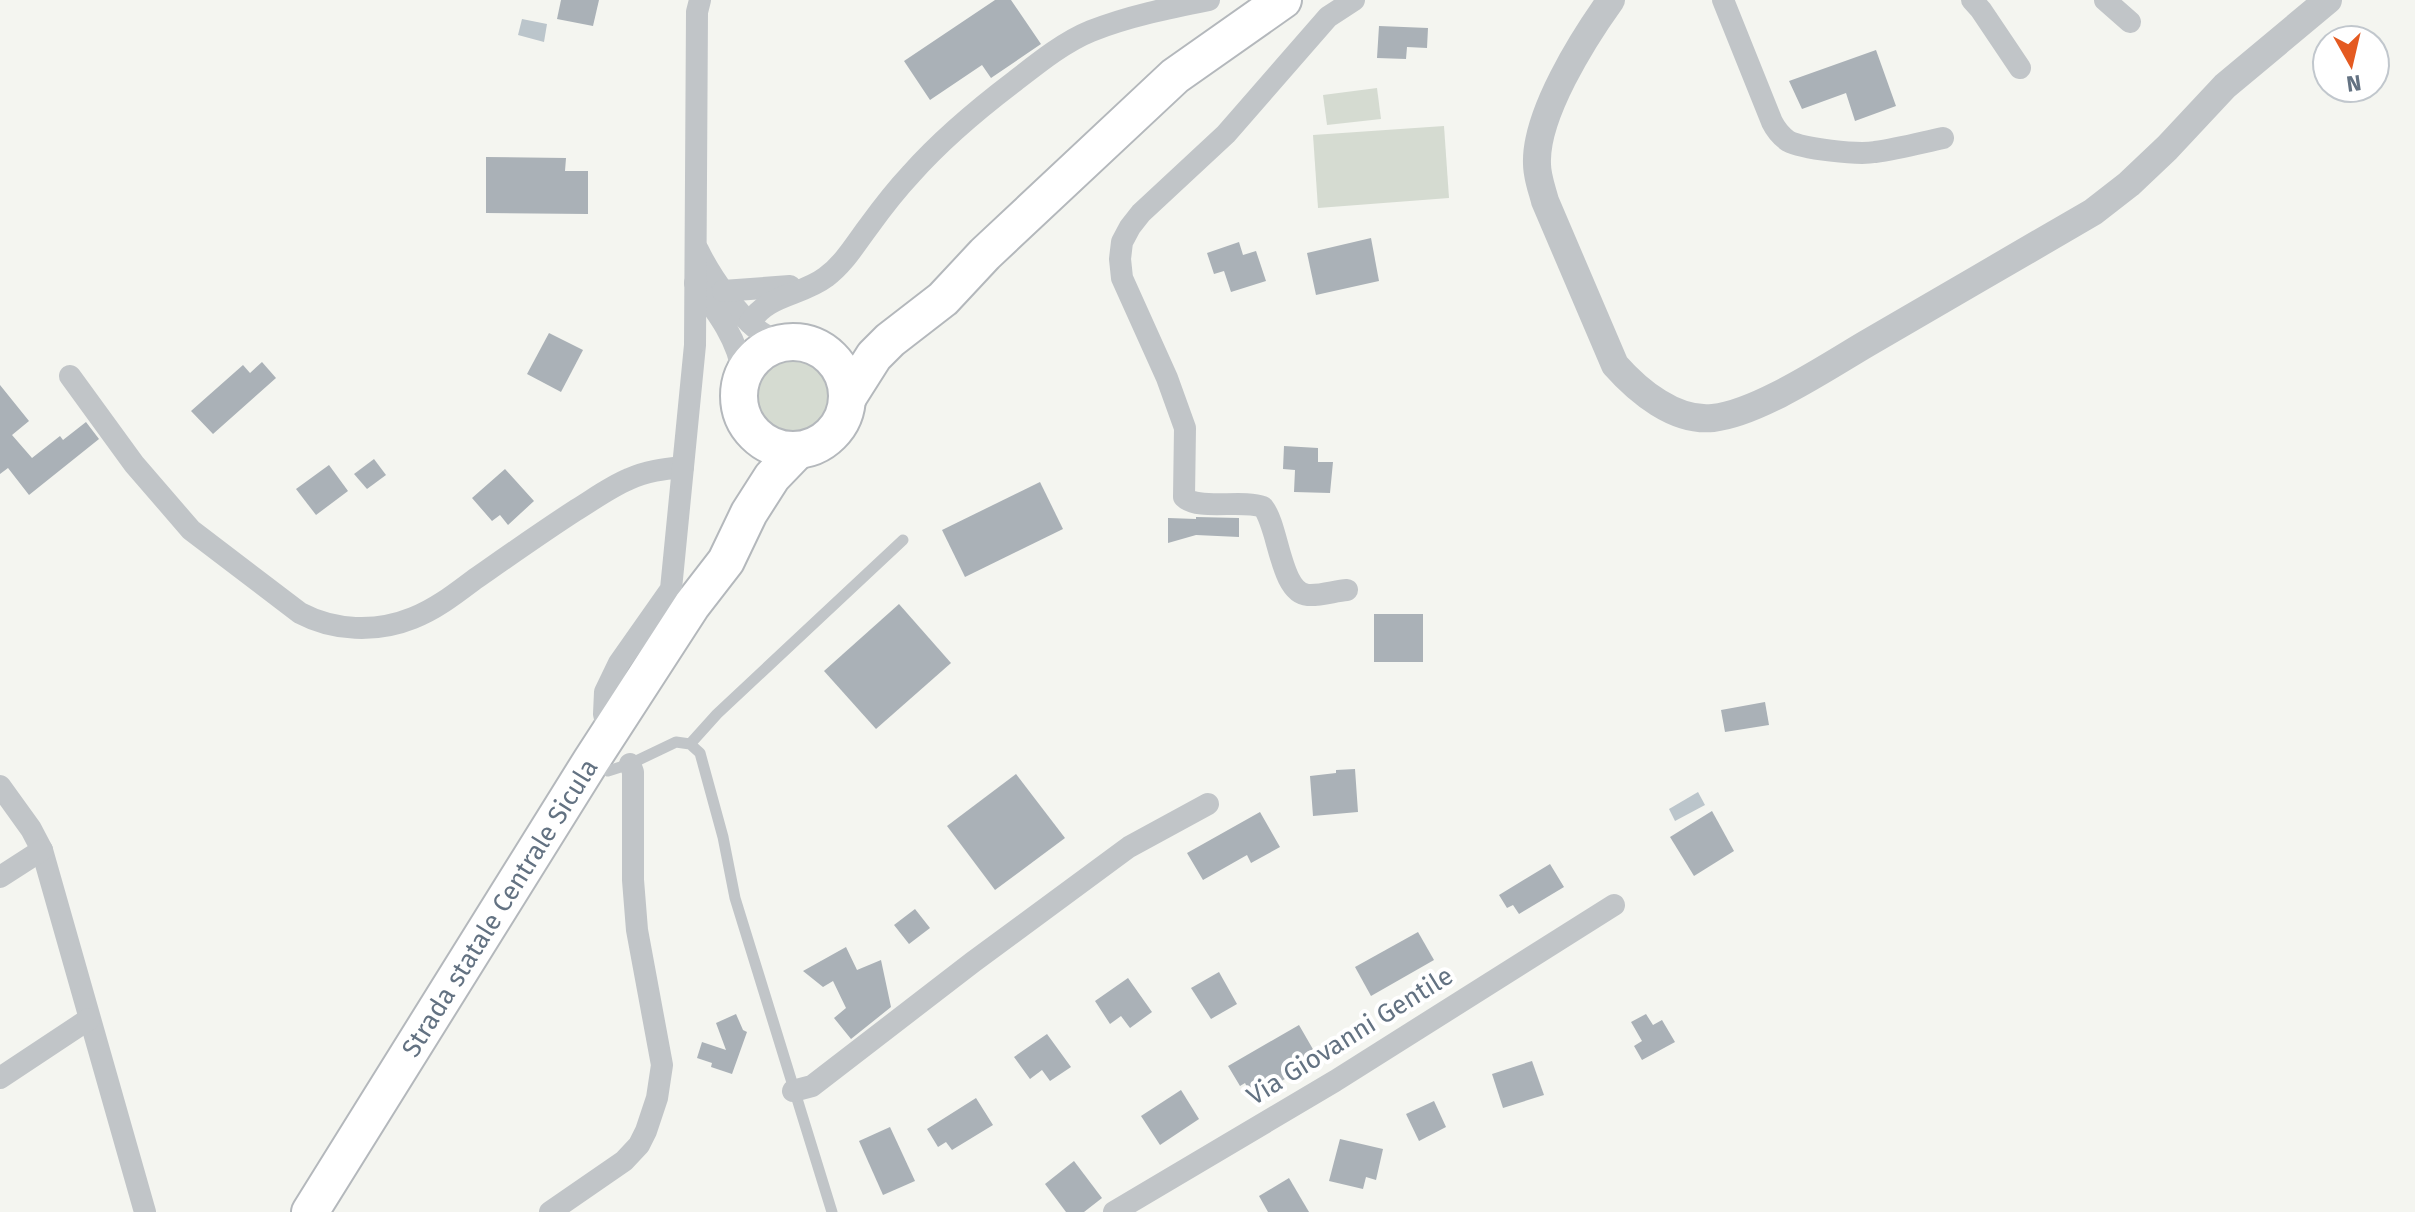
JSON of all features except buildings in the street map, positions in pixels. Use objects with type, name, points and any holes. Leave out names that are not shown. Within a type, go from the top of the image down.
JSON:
[{"type":"main road","points":[[848,397],[874,356],[890,340],[943,299],[985,254],[1175,76],[1278,1]]},
{"type":"main road","points":[[802,345],[831,356],[841,368],[848,397],[838,427],[827,438],[814,446],[798,450],[783,449],[768,444],[756,435],[746,423],[740,408],[739,391],[743,375],[756,356],[775,345],[802,345],[873,333],[900,319],[985,254]]},
{"type":"main road","name":"Strada statale Centrale Sicula","points":[[692,605],[740,506],[750,449],[746,423]]},
{"type":"main road","name":"Strada statale Centrale Sicula","points":[[310,1212],[600,748],[692,605],[726,561],[749,513],[772,477],[798,450]]},
{"type":"street","points":[[600,748],[605,692],[619,663],[671,589],[695,345],[697,12],[700,0]]},
{"type":"street","points":[[750,323],[757,311],[771,301],[803,290],[827,277],[875,216],[940,143],[1042,60],[1089,32],[1149,12],[1209,0]]},
{"type":"street","points":[[1347,590],[1307,596],[1297,592],[1285,572],[1273,526],[1263,507],[1253,503],[1194,503],[1184,497],[1185,428],[1167,378],[1122,278],[1120,259],[1126,234],[1141,213],[1226,134],[1328,17],[1354,0]]},
{"type":"street","points":[[1611,0],[1546,114],[1536,163],[1539,180],[1545,201],[1615,365],[1632,385],[1652,400],[1693,416],[1712,418],[1759,403],[1827,367],[2093,212],[2167,148],[2225,86],[2328,0]]},
{"type":"street","points":[[1723,0],[1772,122],[1788,141],[1845,152],[1873,153],[1943,138]]},
{"type":"street","points":[[1972,0],[2020,68]]},
{"type":"street","points":[[2105,0],[2130,22]]},
{"type":"street","points":[[696,245],[707,268],[750,323],[767,336],[802,345]]},
{"type":"street","points":[[723,291],[777,288],[827,277]]},
{"type":"street","points":[[695,283],[719,314],[732,338],[743,375]]},
{"type":"street","points":[[70,376],[134,464],[191,530],[300,613],[318,622],[342,628],[374,628],[410,620],[437,606],[608,490],[657,469],[683,467]]},
{"type":"street","points":[[550,1212],[624,1161],[639,1145],[657,1098],[662,1065],[637,930],[633,880],[633,772],[630,764]]},
{"type":"street","points":[[0,786],[42,850],[145,1212]]},
{"type":"street","points":[[793,1091],[812,1086],[1129,847],[1208,804]]},
{"type":"street","points":[[0,877],[42,850]]},
{"type":"street","name":"Via Giovanni Gentile","points":[[1114,1212],[1335,1081],[1614,905]]},
{"type":"street","points":[[0,1078],[89,1019]]},
{"type":"lane","points":[[690,744],[717,714],[903,540]]},
{"type":"lane","points":[[600,748],[608,771],[676,742],[690,744],[700,753],[723,837],[735,898],[832,1212]]},
{"type":"shaded area","points":[[522,19],[547,24],[544,42],[518,35]]},
{"type":"shaded area","points":[[1377,88],[1381,119],[1327,125],[1323,95]]},
{"type":"shaded area","points":[[1444,126],[1449,198],[1318,208],[1313,135]]},
{"type":"shaded area","points":[[793,350],[811,353],[826,363],[836,378],[839,396],[836,414],[826,429],[811,439],[793,442],[775,439],[760,429],[750,414],[747,396],[750,378],[760,363],[775,353]]},
{"type":"shaded area","points":[[1698,792],[1705,805],[1675,821],[1669,809]]}]
